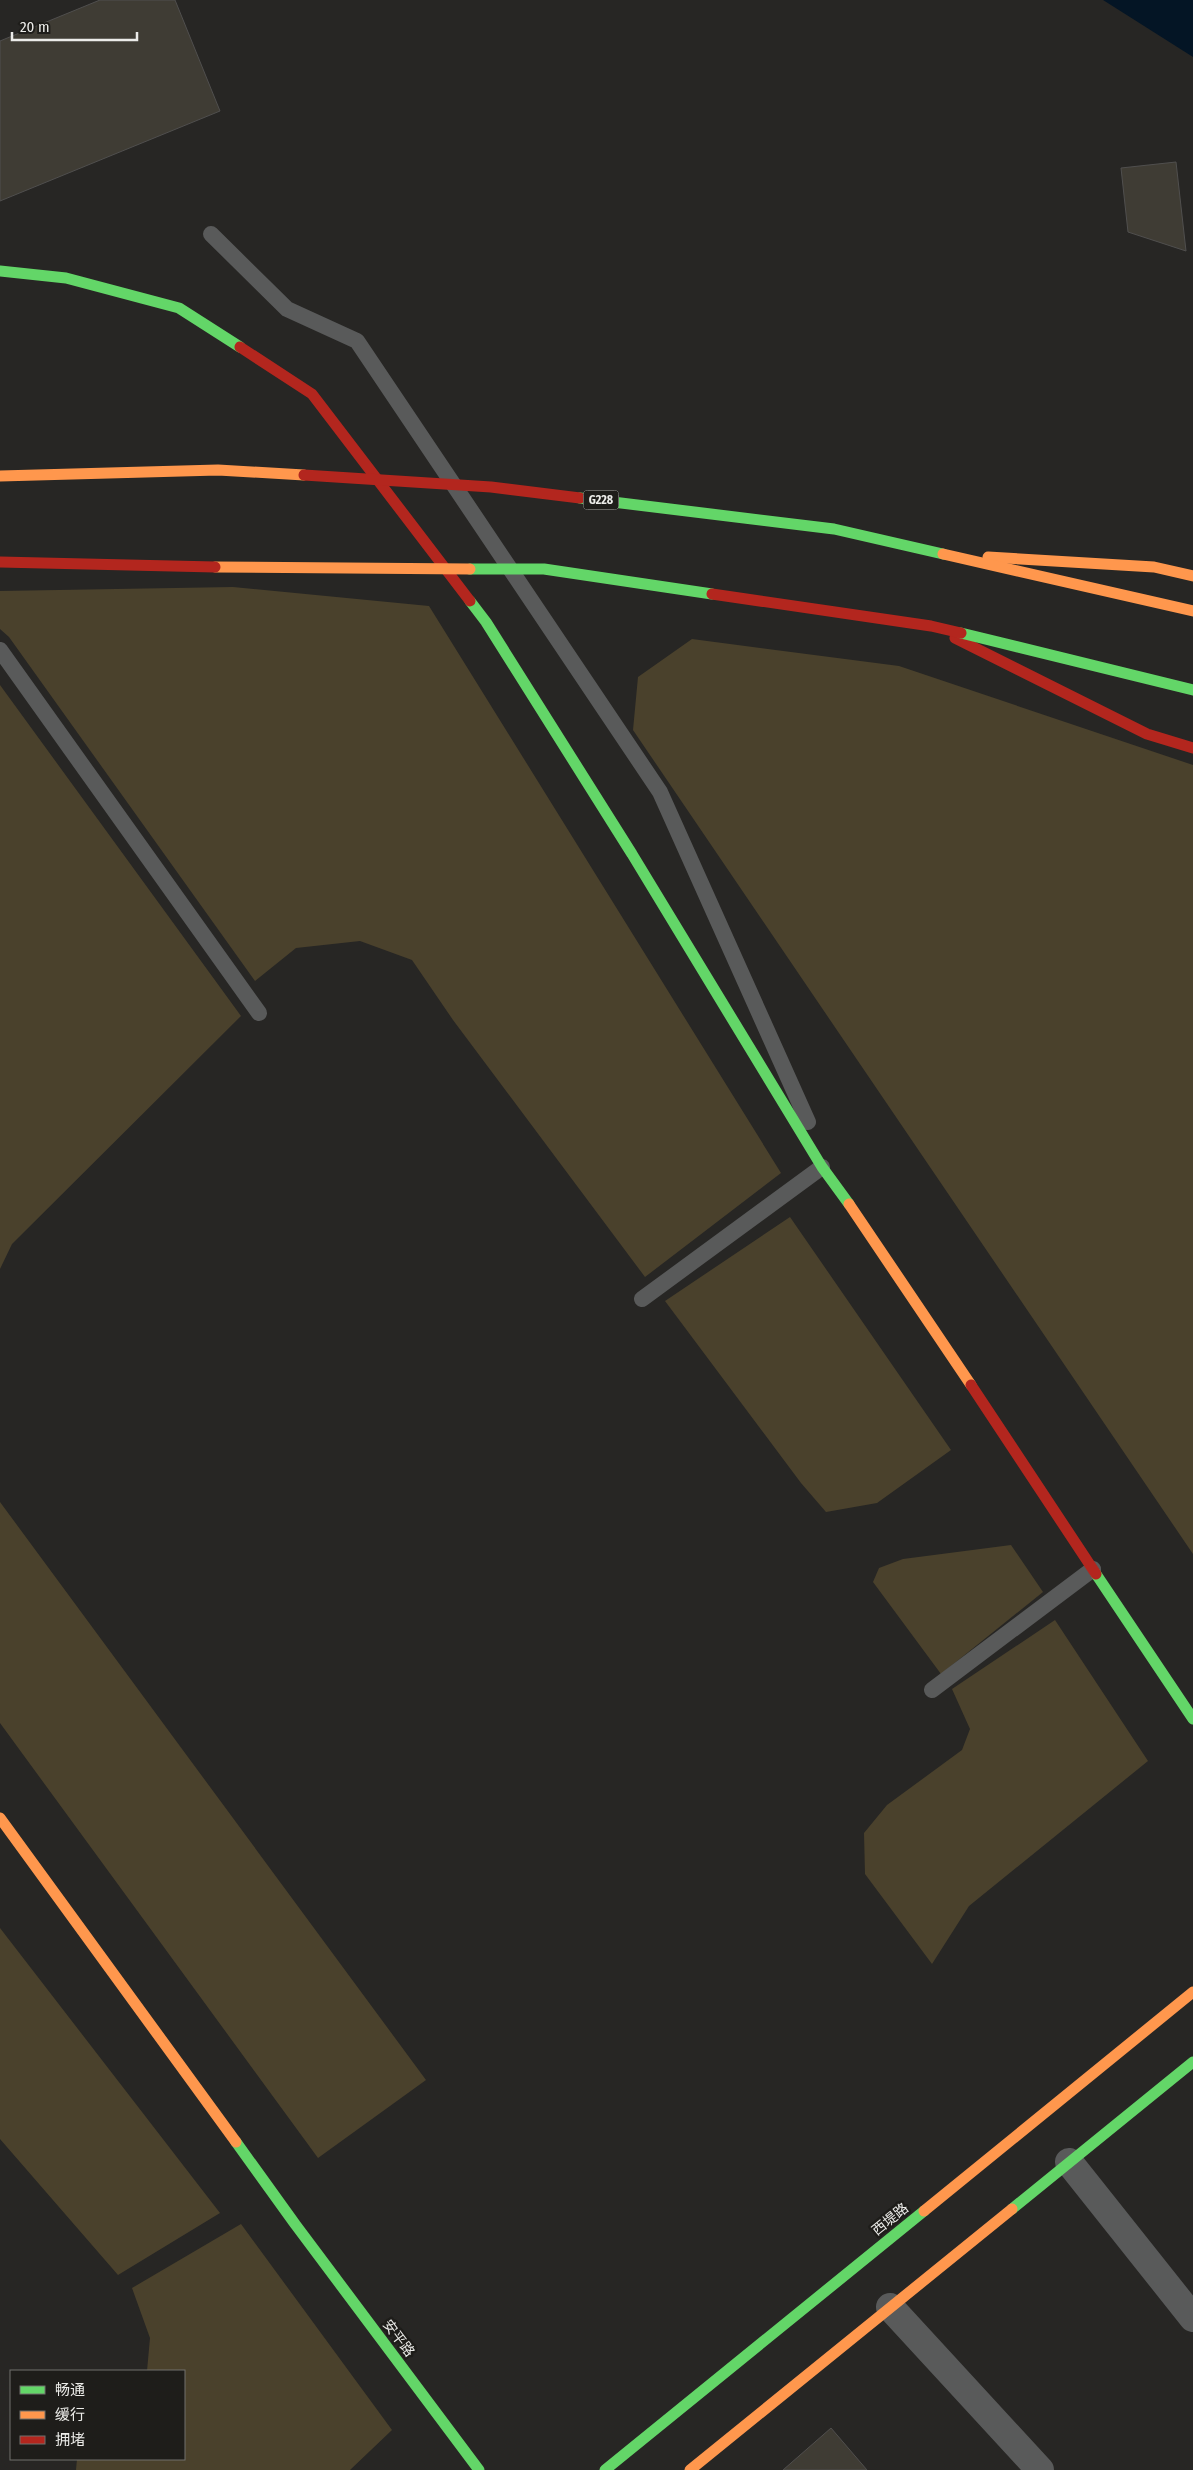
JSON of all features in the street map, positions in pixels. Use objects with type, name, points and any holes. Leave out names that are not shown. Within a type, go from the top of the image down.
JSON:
[{"type":"main road","points":[[0,271],[66,278],[179,308],[312,394],[486,622],[632,854],[822,1167],[834,1182],[1193,1719]]},
{"type":"main road","name":"G228","points":[[0,476],[218,470],[491,487],[834,529],[1193,611]]},
{"type":"main road","points":[[939,554],[1154,566],[1193,576]]},
{"type":"main road","points":[[0,562],[243,568],[544,569],[932,626],[1193,690]]},
{"type":"main road","points":[[932,626],[1147,734],[1193,748]]},
{"type":"main road","name":"安平路","points":[[0,1818],[77,1921],[295,2224],[479,2470]]},
{"type":"main road","name":"西堤路","points":[[605,2470],[1193,1992]]},
{"type":"main road","points":[[690,2470],[1193,2062]]},
{"type":"street","points":[[1069,2162],[1193,2318]]},
{"type":"street","points":[[890,2307],[1040,2470]]},
{"type":"lane","points":[[211,234],[287,309],[357,341],[660,792],[834,1182]]},
{"type":"lane","points":[[0,650],[259,1013]]},
{"type":"lane","points":[[642,1299],[822,1167]]},
{"type":"lane","points":[[932,1690],[1093,1569]]},
{"type":"shaded area","points":[[233,587],[429,606],[781,1173],[645,1277],[453,1020],[412,960],[360,941],[296,948],[255,981],[9,637],[0,629],[0,591]]},
{"type":"shaded area","points":[[692,639],[899,666],[1193,765],[1193,1554],[633,730],[638,677]]},
{"type":"shaded area","points":[[0,685],[241,1016],[12,1244],[0,1269]]},
{"type":"shaded area","points":[[790,1217],[951,1450],[877,1503],[826,1512],[801,1483],[665,1301]]},
{"type":"shaded area","points":[[0,1502],[426,2080],[318,2158],[0,1723]]},
{"type":"shaded area","points":[[1011,1545],[1043,1592],[941,1674],[873,1582],[879,1568],[903,1559]]},
{"type":"shaded area","points":[[1055,1620],[1148,1761],[969,1906],[932,1964],[865,1874],[864,1833],[887,1805],[962,1750],[970,1729],[952,1689]]},
{"type":"shaded area","points":[[0,1928],[220,2213],[118,2275],[0,2139]]},
{"type":"shaded area","points":[[241,2224],[392,2430],[350,2470],[76,2470],[77,2460],[185,2460],[185,2370],[147,2370],[150,2338],[132,2288]]},
{"type":"water","points":[[1103,0],[1193,0],[1193,57]]},
{"type":"building","points":[[100,0],[175,0],[220,111],[0,201],[0,41]]},
{"type":"building","points":[[1176,162],[1186,251],[1128,232],[1121,168]]},
{"type":"building","points":[[831,2428],[867,2470],[783,2470]]},
{"type":"traffic: fast","points":[[0,271],[66,278],[179,308],[240,347]]},
{"type":"traffic: fast","points":[[580,498],[834,529],[943,554]]},
{"type":"traffic: fast","points":[[470,569],[544,569],[712,594]]},
{"type":"traffic: fast","points":[[470,601],[486,622],[632,854]]},
{"type":"traffic: fast","points":[[961,633],[1193,690]]},
{"type":"traffic: fast","points":[[632,854],[822,1167],[849,1204]]},
{"type":"traffic: fast","points":[[1096,1574],[1193,1719]]},
{"type":"traffic: fast","points":[[1012,2209],[1193,2062]]},
{"type":"traffic: fast","points":[[236,2142],[295,2224]]},
{"type":"traffic: fast","points":[[605,2470],[924,2211]]},
{"type":"traffic: fast","points":[[295,2224],[479,2470]]},
{"type":"traffic: slow","points":[[0,476],[218,470],[304,475]]},
{"type":"traffic: slow","points":[[943,554],[1193,611]]},
{"type":"traffic: slow","points":[[988,557],[1154,567],[1193,576]]},
{"type":"traffic: slow","points":[[215,567],[470,569]]},
{"type":"traffic: slow","points":[[849,1204],[971,1385]]},
{"type":"traffic: slow","points":[[0,1818],[236,2142]]},
{"type":"traffic: slow","points":[[924,2211],[1193,1992]]},
{"type":"traffic: slow","points":[[690,2470],[1012,2209]]},
{"type":"traffic: jam","points":[[240,347],[312,394],[470,601]]},
{"type":"traffic: jam","points":[[304,475],[491,487],[580,498]]},
{"type":"traffic: jam","points":[[0,562],[215,567]]},
{"type":"traffic: jam","points":[[712,594],[931,626],[961,633]]},
{"type":"traffic: jam","points":[[955,638],[1147,734],[1193,748]]},
{"type":"traffic: jam","points":[[971,1385],[1096,1574]]}]
